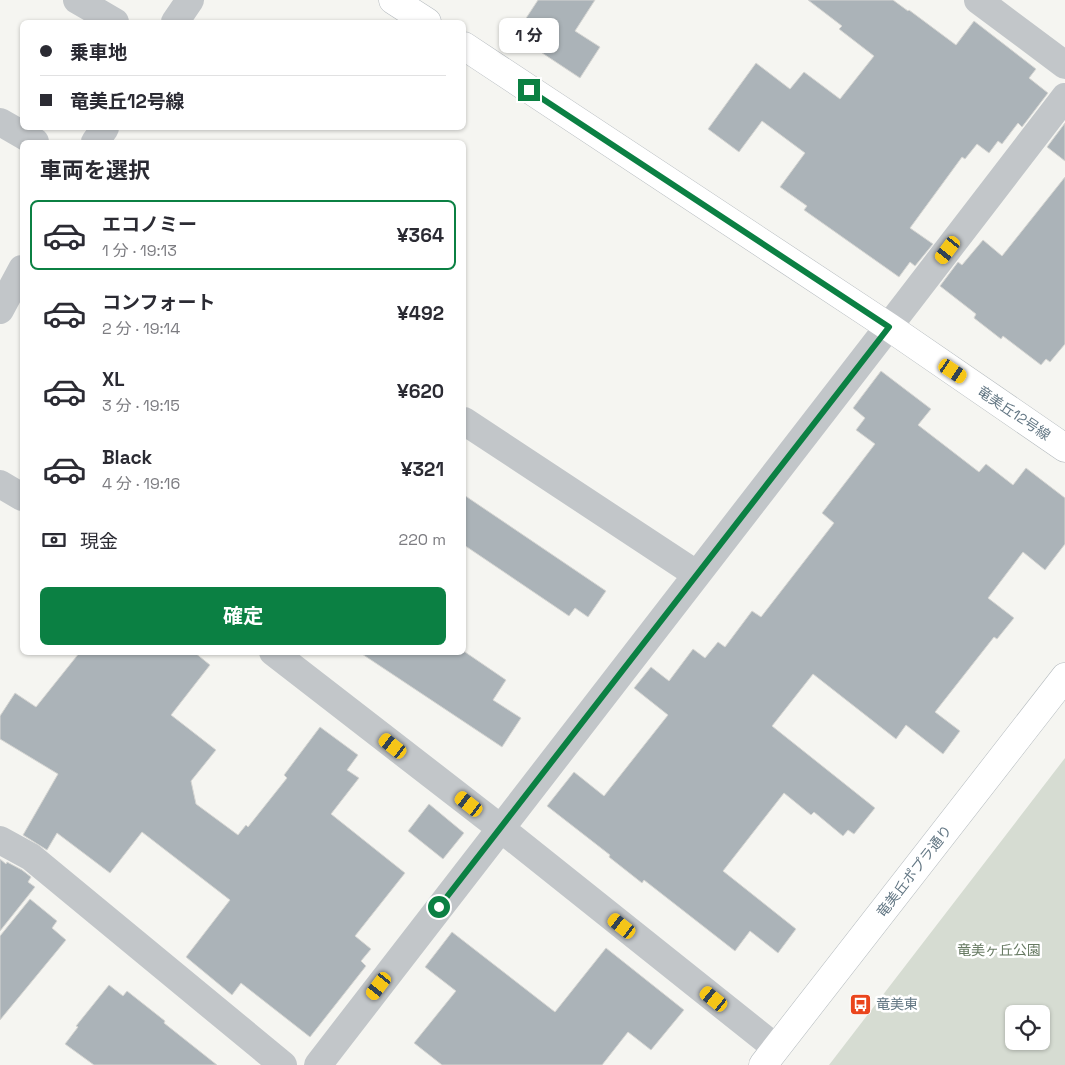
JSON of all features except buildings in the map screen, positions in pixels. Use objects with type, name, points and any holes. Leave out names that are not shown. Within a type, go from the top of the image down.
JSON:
[{"type":"street","points":[[77,0],[112,20]]},
{"type":"street","points":[[176,20],[190,0]]},
{"type":"street","points":[[393,0],[424,20]]},
{"type":"street","points":[[978,0],[1065,65]]},
{"type":"street","name":"竜美丘12号線","points":[[466,47],[889,327],[1065,448]]},
{"type":"street","points":[[318,1065],[499,827],[889,327],[1065,97]]},
{"type":"street","points":[[0,122],[32,140]]},
{"type":"street","points":[[0,310],[20,273]]},
{"type":"street","points":[[466,422],[696,574]]},
{"type":"street","points":[[0,484],[20,496]]},
{"type":"street","points":[[277,655],[499,827],[770,1057]]},
{"type":"street","name":"竜美丘ポプラ通り","points":[[770,1057],[1065,677]]},
{"type":"street","points":[[0,840],[31,857],[283,1065]]},
{"type":"green space","name":"竜美ヶ丘公園","points":[[1065,758],[1065,1065],[829,1065]]},
{"type":"place","name":"竜美東","points":[[860,1004]]},
{"type":"route","points":[[439,907],[499,827],[889,327],[529,90]]}]
